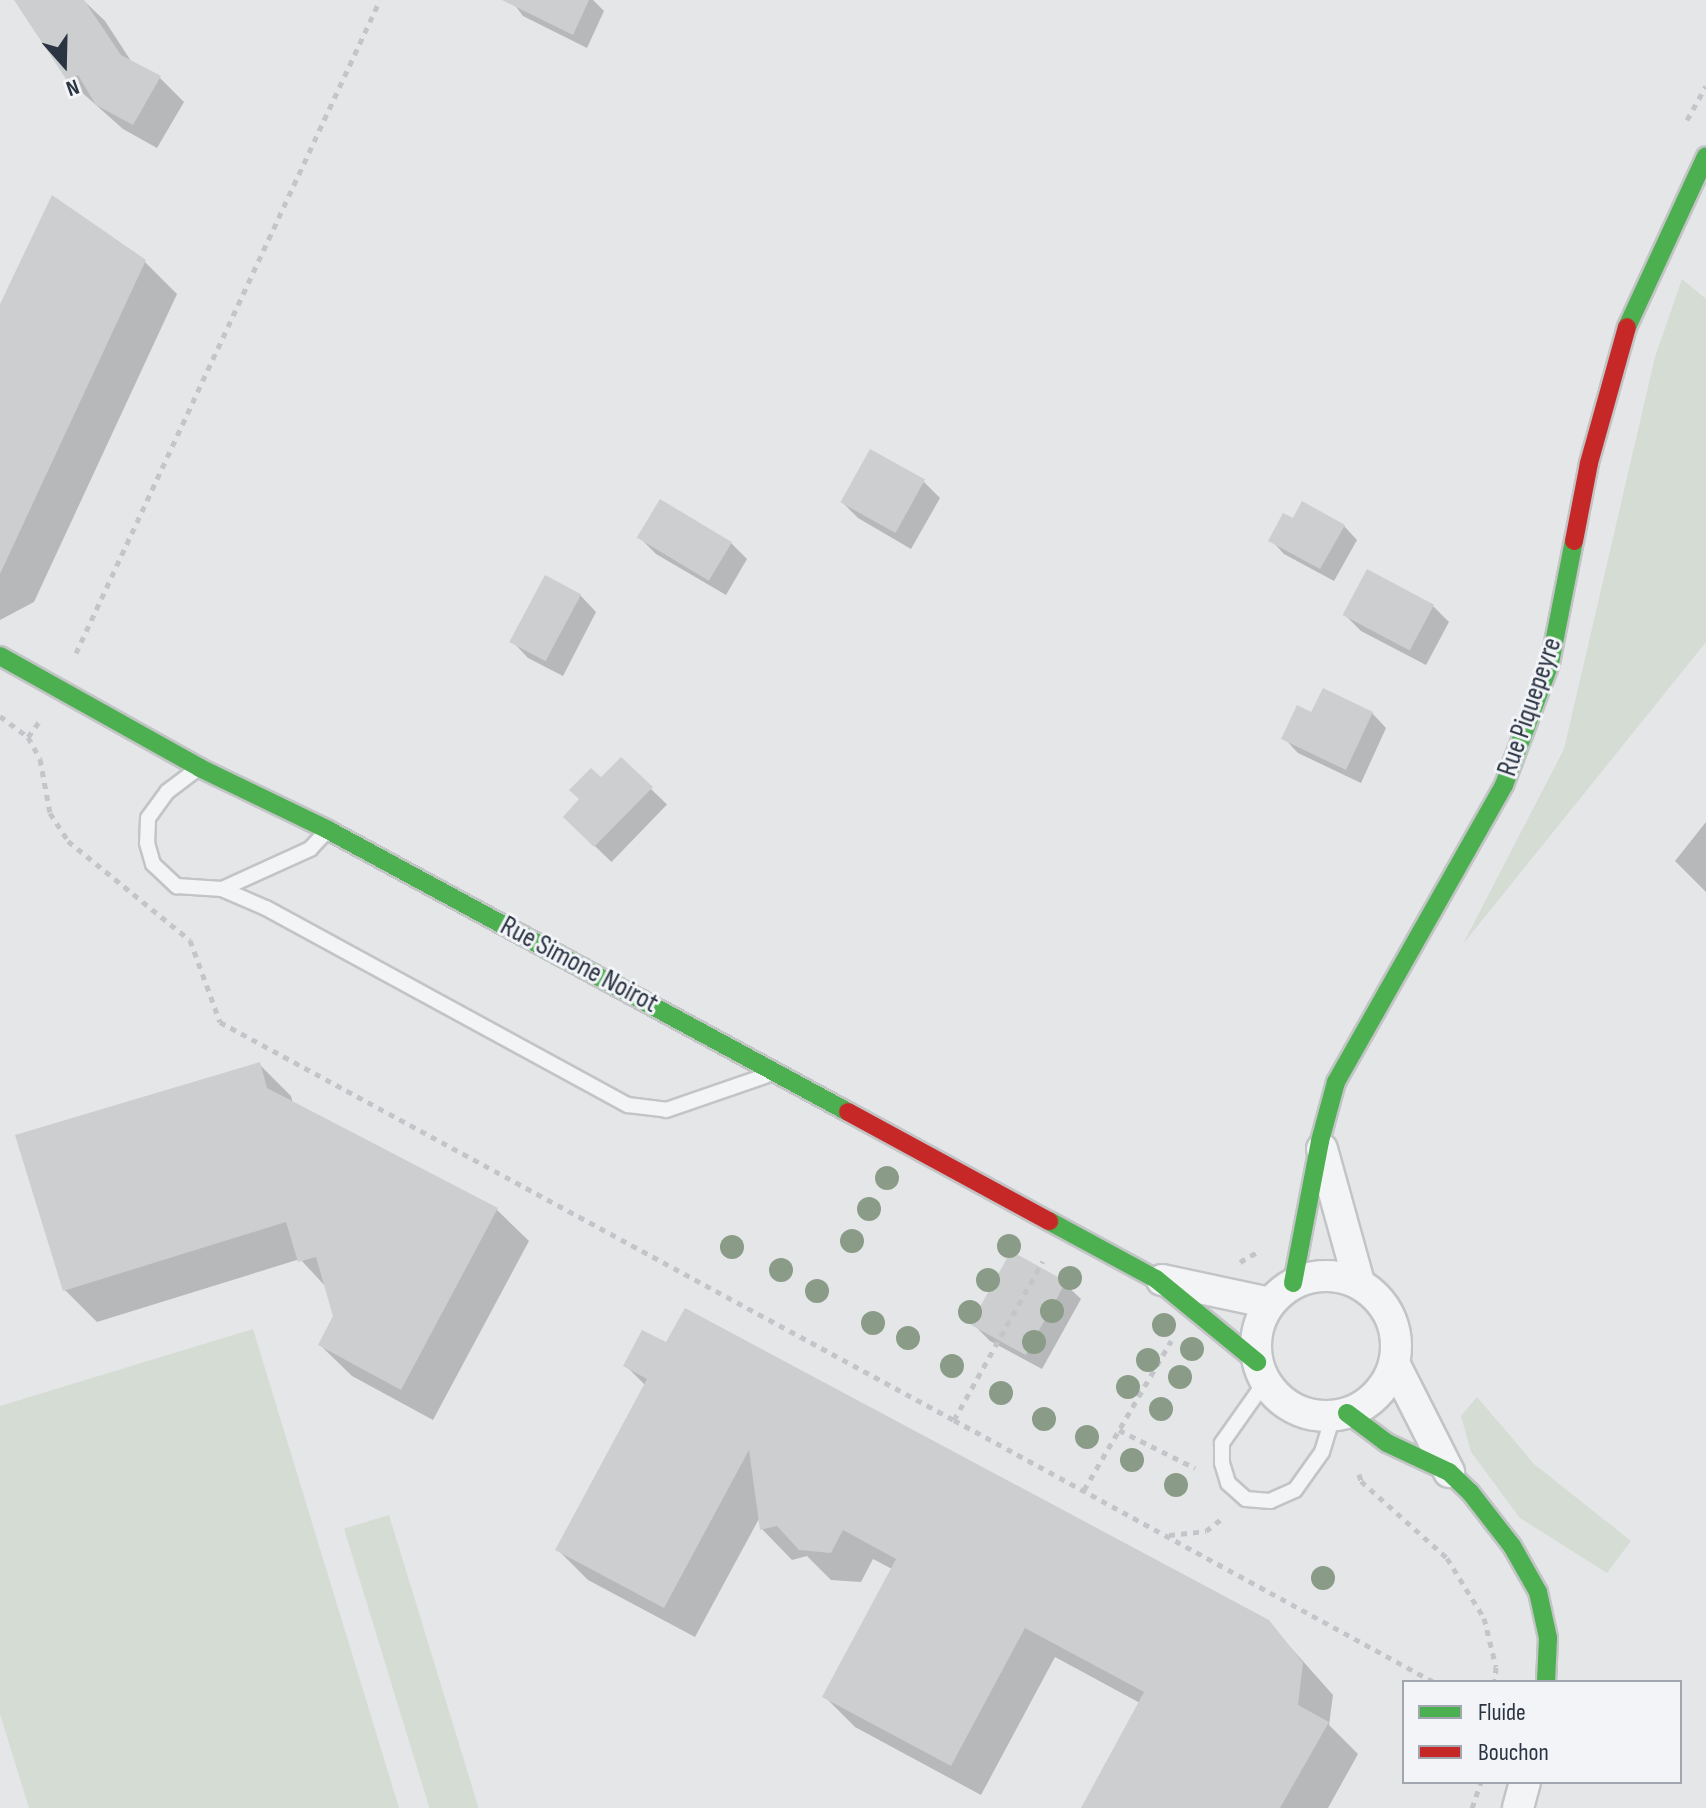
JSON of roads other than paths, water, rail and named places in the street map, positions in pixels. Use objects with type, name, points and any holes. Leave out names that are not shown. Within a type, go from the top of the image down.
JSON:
[{"type":"street","name":"Rue Piquepeyre","points":[[1293,1283],[1320,1141],[1336,1082],[1504,785],[1550,663],[1589,463],[1623,335],[1706,156]]},
{"type":"street","name":"Rue Simone Noirot","points":[[0,656],[200,768],[328,830],[1156,1279],[1261,1372]]},
{"type":"street","points":[[1320,1141],[1359,1282]]},
{"type":"street","points":[[1340,1415],[1377,1395],[1395,1365],[1397,1340],[1392,1317],[1379,1297],[1359,1282],[1337,1275],[1315,1276],[1293,1283],[1270,1303],[1260,1321],[1256,1341],[1261,1372],[1294,1409],[1340,1415],[1387,1443],[1449,1472],[1470,1492],[1512,1546],[1538,1592],[1548,1638],[1546,1680]]},
{"type":"street","name":"Rue Simone Noirot","points":[[1156,1279],[1270,1303]]},
{"type":"street","points":[[1395,1365],[1449,1472]]},
{"type":"street","points":[[1518,1808],[1524,1784]]},
{"type":"lane","points":[[200,768],[167,792],[148,818],[147,843],[153,864],[177,886],[222,889],[266,908],[628,1105],[666,1110],[778,1072]]},
{"type":"lane","points":[[222,889],[310,849],[328,830]]},
{"type":"lane","points":[[1261,1372],[1222,1443],[1222,1463],[1228,1483],[1246,1499],[1270,1501],[1295,1490],[1322,1452],[1340,1415]]}]
